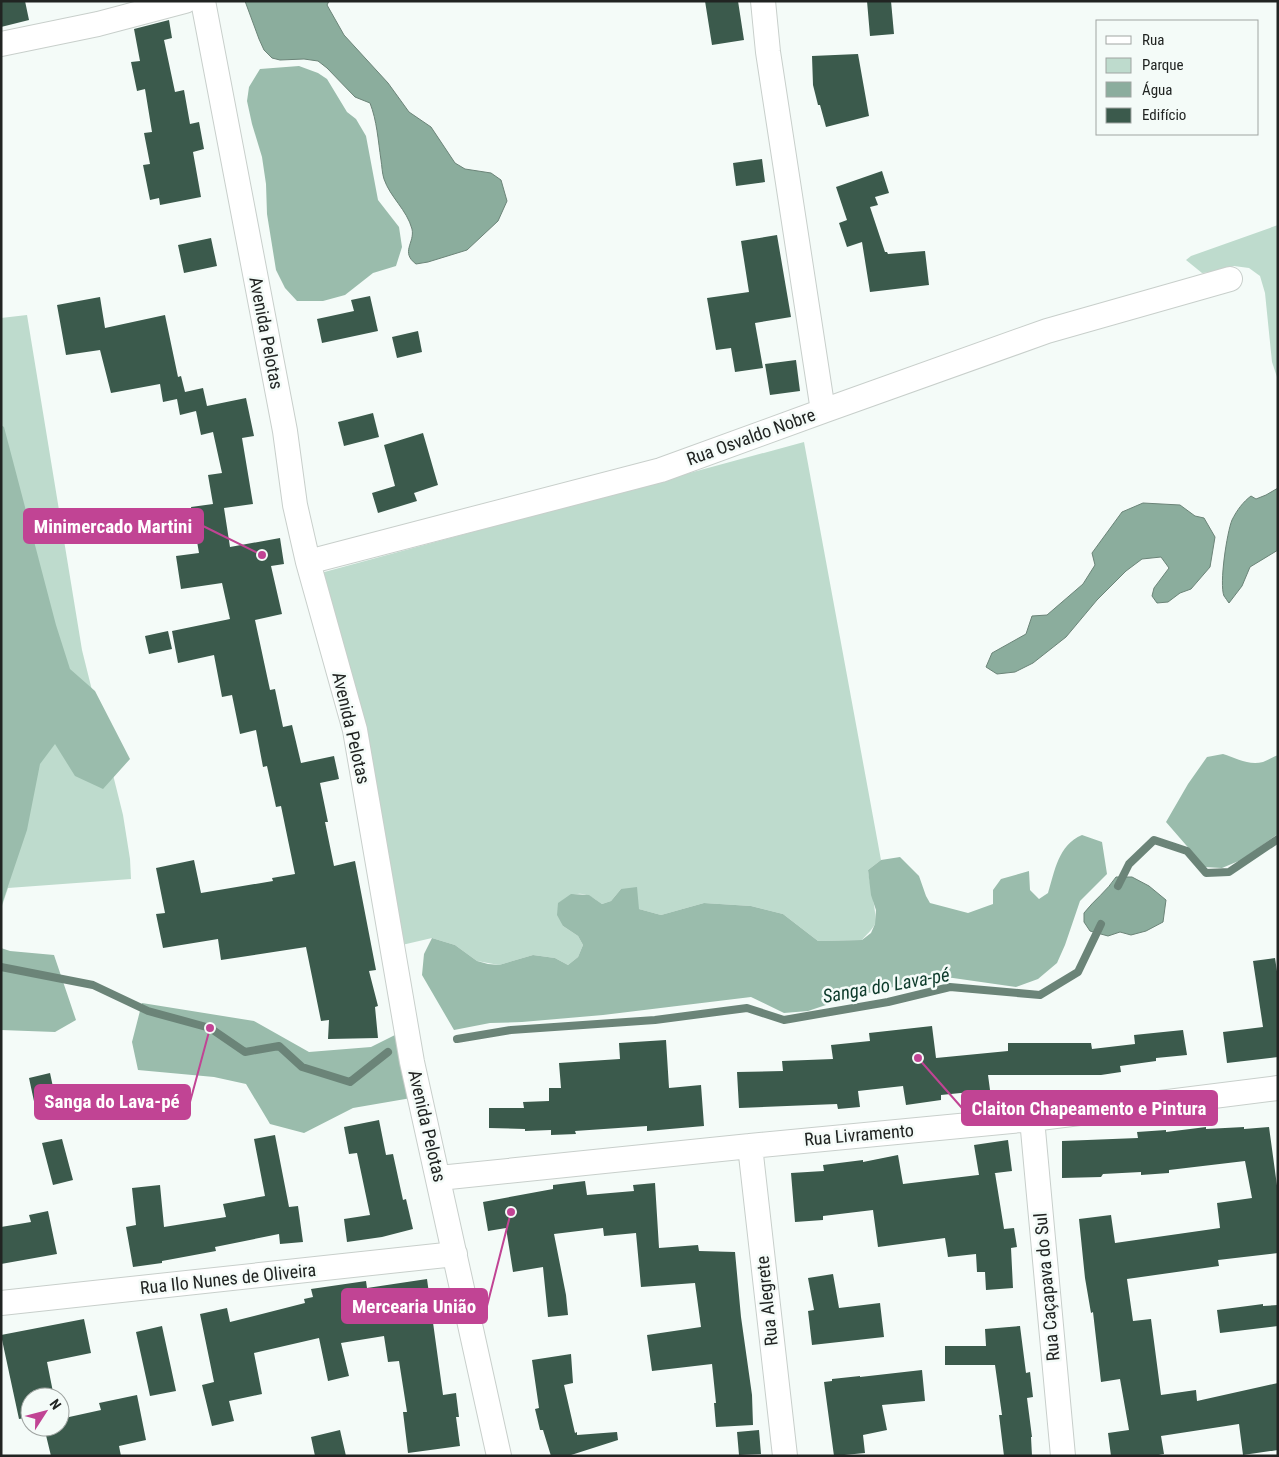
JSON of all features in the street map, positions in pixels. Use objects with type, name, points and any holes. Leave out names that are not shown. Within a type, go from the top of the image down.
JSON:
[{"type":"street","points":[[1,44],[98,24],[185,1]]},
{"type":"street","name":"Avenida Pelotas","points":[[203,1],[283,422],[295,505],[308,562],[355,730],[410,1048],[498,1456]]},
{"type":"street","name":"Rua Osvaldo Nobre","points":[[308,562],[661,470],[823,411],[770,61],[763,1]]},
{"type":"street","points":[[823,411],[1047,331],[1230,279]]},
{"type":"street","name":"Rua Livramento","points":[[439,1178],[1032,1119],[1278,1088]]},
{"type":"street","name":"Rua Caçapava do Sul","points":[[1032,1119],[1063,1456]]},
{"type":"street","name":"Rua Alegrete","points":[[750,1146],[785,1456]]},
{"type":"street","name":"Rua Ilo Nunes de Oliveira","points":[[1,1304],[455,1254]]},
{"type":"green space","points":[[1278,225],[1278,380],[1272,362],[1265,293],[1260,276],[1249,268],[1234,266],[1214,272],[1202,273],[1186,260],[1191,256]]},
{"type":"green space","points":[[27,315],[82,650],[123,815],[131,879],[8,888],[1,909],[1,318]]},
{"type":"green space","points":[[804,442],[881,860],[868,870],[876,920],[871,930],[862,940],[818,941],[783,914],[751,906],[704,903],[661,915],[639,909],[621,889],[611,901],[602,904],[580,894],[571,896],[559,903],[563,926],[578,936],[583,945],[578,957],[568,965],[555,958],[533,955],[499,965],[477,961],[455,945],[432,938],[389,948],[317,574]]},
{"type":"shaded area","points":[[299,66],[318,73],[327,79],[347,112],[356,119],[366,136],[378,200],[399,227],[402,247],[396,266],[373,273],[345,295],[323,301],[297,301],[285,288],[276,270],[267,214],[266,184],[262,157],[247,101],[249,87],[260,69]]},
{"type":"shaded area","points":[[1,425],[4,427],[56,625],[70,669],[95,691],[130,759],[103,789],[75,776],[55,744],[40,764],[27,830],[1,907]]},
{"type":"shaded area","points":[[1223,754],[1253,763],[1263,762],[1278,755],[1278,834],[1241,860],[1222,868],[1205,867],[1166,822],[1188,784],[1207,757]]},
{"type":"shaded area","points":[[1082,835],[1102,842],[1107,874],[1080,901],[1057,963],[1038,979],[1016,987],[946,977],[847,998],[808,1011],[784,1013],[751,997],[603,1015],[490,1023],[454,1030],[422,975],[424,954],[432,938],[455,945],[477,961],[488,964],[499,965],[533,955],[555,958],[568,965],[578,957],[583,945],[578,936],[563,926],[557,915],[558,903],[571,894],[589,895],[602,904],[611,901],[621,889],[637,887],[639,909],[661,915],[704,903],[751,906],[783,914],[818,941],[862,940],[871,933],[875,924],[876,910],[871,895],[868,870],[881,860],[900,857],[919,876],[930,903],[968,913],[993,904],[993,890],[1001,879],[1029,871],[1030,890],[1039,899],[1048,893],[1063,852],[1074,839]]},
{"type":"shaded area","points":[[1,948],[10,951],[54,955],[76,1020],[55,1032],[1,1030]]},
{"type":"shaded area","points":[[142,1003],[254,1021],[309,1052],[371,1047],[403,1031],[417,1097],[353,1108],[304,1133],[270,1124],[246,1084],[214,1077],[138,1070],[132,1042]]},
{"type":"water","points":[[245,1],[329,1],[327,5],[344,35],[388,83],[409,112],[431,127],[455,163],[465,169],[491,173],[501,180],[507,201],[498,221],[467,250],[428,262],[416,264],[411,260],[408,251],[412,239],[412,229],[410,222],[390,192],[383,177],[376,124],[370,103],[355,97],[318,61],[272,58],[264,50]]},
{"type":"water","points":[[1278,488],[1278,550],[1250,567],[1242,586],[1229,603],[1224,596],[1222,581],[1226,546],[1232,520],[1240,507],[1251,496],[1256,499]]},
{"type":"water","points":[[1143,503],[1180,505],[1195,516],[1204,518],[1215,537],[1210,567],[1191,589],[1180,593],[1168,602],[1157,603],[1152,596],[1154,588],[1169,568],[1161,557],[1142,559],[1126,571],[1097,600],[1066,637],[1033,663],[1015,672],[997,674],[986,667],[992,653],[1026,634],[1032,616],[1047,615],[1083,584],[1095,565],[1092,553],[1122,512]]},
{"type":"water","points":[[1116,877],[1132,877],[1149,886],[1166,900],[1163,922],[1146,931],[1131,935],[1120,932],[1108,936],[1090,931],[1084,922],[1084,913]]},
{"type":"building","points":[[1,1],[25,1],[29,20],[1,27]]},
{"type":"building","points":[[705,1],[738,1],[744,40],[712,45]]},
{"type":"building","points":[[867,1],[891,1],[894,34],[870,36]]},
{"type":"building","points":[[169,20],[172,38],[164,40],[175,92],[184,90],[190,124],[199,122],[204,149],[193,152],[201,197],[160,205],[159,198],[150,200],[143,165],[150,164],[144,133],[152,132],[145,89],[137,91],[131,62],[140,61],[134,29]]},
{"type":"building","points":[[858,54],[869,116],[826,127],[813,85],[812,56]]},
{"type":"building","points":[[762,159],[765,182],[736,186],[733,163]]},
{"type":"building","points":[[882,171],[889,193],[875,197],[878,205],[870,207],[885,252],[888,254],[925,251],[929,285],[870,292],[862,242],[847,247],[839,223],[847,220],[836,187]]},
{"type":"building","points":[[777,235],[791,317],[755,323],[763,368],[735,372],[731,348],[716,350],[707,298],[749,292],[741,241]]},
{"type":"building","points":[[211,238],[217,266],[184,273],[178,245]]},
{"type":"building","points":[[370,296],[378,331],[322,343],[317,319],[354,311],[351,300]]},
{"type":"building","points":[[100,297],[105,328],[165,315],[178,377],[181,376],[185,392],[203,388],[207,406],[246,398],[254,436],[242,438],[253,504],[224,508],[230,547],[280,538],[284,564],[271,566],[282,614],[255,620],[270,690],[275,689],[283,727],[292,725],[301,763],[334,756],[339,779],[320,783],[328,822],[325,822],[334,866],[355,861],[376,970],[369,971],[378,1006],[375,1007],[378,1038],[328,1039],[329,1020],[321,1021],[306,947],[221,960],[218,939],[163,948],[156,914],[165,913],[156,868],[194,860],[201,893],[273,881],[272,878],[295,874],[281,806],[276,807],[267,766],[263,767],[256,730],[240,734],[232,695],[222,697],[214,655],[178,663],[172,631],[230,619],[222,583],[181,589],[176,556],[199,553],[191,507],[213,504],[208,475],[222,473],[213,432],[201,435],[196,411],[180,415],[177,399],[163,402],[160,384],[111,393],[100,350],[66,355],[57,305]]},
{"type":"building","points":[[418,331],[422,352],[397,358],[392,337]]},
{"type":"building","points":[[796,360],[800,391],[770,395],[765,364]]},
{"type":"building","points":[[373,413],[379,437],[344,446],[338,422]]},
{"type":"building","points":[[423,433],[438,485],[414,493],[417,501],[378,513],[372,493],[395,486],[384,445]]},
{"type":"building","points":[[168,631],[172,649],[149,654],[145,636]]},
{"type":"building","points":[[1275,958],[1278,978],[1278,1057],[1227,1063],[1223,1032],[1263,1027],[1253,961]]},
{"type":"building","points":[[932,1026],[936,1058],[1008,1051],[1008,1043],[1091,1043],[1092,1049],[1135,1044],[1134,1035],[1183,1030],[1187,1055],[1156,1058],[1156,1061],[1120,1066],[1121,1072],[1101,1075],[988,1075],[990,1090],[941,1095],[941,1100],[906,1105],[903,1086],[858,1091],[860,1107],[838,1109],[837,1104],[739,1108],[737,1072],[783,1071],[782,1061],[833,1059],[831,1045],[870,1041],[869,1033]]},
{"type":"building","points":[[666,1040],[669,1088],[701,1085],[704,1126],[647,1131],[647,1126],[575,1131],[576,1134],[551,1135],[551,1130],[525,1131],[525,1129],[489,1128],[489,1108],[524,1108],[523,1102],[549,1101],[549,1088],[561,1088],[559,1063],[620,1059],[619,1043]]},
{"type":"building","points":[[50,1073],[56,1101],[35,1106],[29,1078]]},
{"type":"building","points":[[379,1120],[386,1155],[393,1154],[403,1200],[406,1199],[413,1229],[382,1237],[347,1242],[344,1219],[370,1215],[357,1153],[349,1154],[344,1127]]},
{"type":"building","points":[[1206,1127],[1206,1129],[1244,1127],[1244,1129],[1269,1127],[1278,1193],[1278,1253],[1218,1260],[1219,1266],[1127,1279],[1133,1321],[1151,1319],[1161,1395],[1196,1390],[1197,1401],[1278,1383],[1278,1450],[1243,1455],[1239,1424],[1161,1436],[1164,1454],[1153,1456],[1111,1456],[1108,1433],[1129,1430],[1120,1379],[1101,1382],[1093,1312],[1091,1313],[1085,1278],[1079,1219],[1111,1215],[1115,1243],[1220,1228],[1217,1203],[1252,1198],[1245,1161],[1169,1170],[1169,1173],[1141,1175],[1141,1172],[1103,1174],[1101,1177],[1062,1178],[1062,1141],[1138,1138],[1137,1132],[1166,1130],[1166,1132]]},
{"type":"building","points":[[275,1135],[289,1207],[298,1206],[303,1242],[280,1244],[279,1234],[215,1247],[216,1251],[162,1261],[162,1263],[133,1267],[126,1227],[136,1225],[132,1188],[160,1185],[164,1227],[226,1217],[223,1204],[265,1196],[254,1139]]},
{"type":"building","points":[[62,1139],[73,1180],[53,1185],[42,1143]]},
{"type":"building","points":[[1008,1140],[1012,1171],[979,1175],[974,1145]]},
{"type":"building","points":[[898,1155],[903,1184],[995,1173],[1004,1229],[1014,1228],[1017,1247],[1011,1248],[1013,1288],[986,1290],[985,1272],[977,1272],[976,1254],[948,1257],[945,1238],[878,1247],[873,1210],[823,1216],[823,1220],[795,1222],[791,1173],[824,1171],[823,1165],[863,1160],[863,1162]]},
{"type":"building","points":[[585,1181],[587,1195],[634,1191],[633,1185],[655,1183],[659,1248],[698,1245],[699,1251],[735,1252],[741,1317],[752,1395],[753,1425],[716,1427],[714,1403],[716,1403],[712,1364],[652,1371],[647,1335],[701,1327],[695,1283],[641,1287],[636,1233],[604,1236],[603,1228],[554,1234],[568,1315],[548,1317],[543,1267],[513,1272],[506,1228],[488,1231],[483,1202],[553,1189],[553,1185]]},
{"type":"building","points":[[48,1211],[57,1254],[1,1264],[1,1227],[31,1222],[29,1215]]},
{"type":"building","points":[[833,1274],[839,1308],[880,1303],[884,1337],[812,1345],[808,1311],[814,1310],[808,1278]]},
{"type":"building","points":[[427,1279],[443,1395],[456,1393],[459,1417],[456,1417],[460,1446],[408,1453],[403,1412],[407,1412],[399,1361],[388,1362],[384,1336],[341,1343],[349,1376],[328,1381],[319,1338],[254,1353],[262,1394],[229,1401],[234,1421],[212,1426],[202,1385],[214,1382],[200,1314],[227,1308],[230,1322],[305,1303],[304,1299],[313,1297],[311,1289],[366,1281],[367,1288]]},
{"type":"building","points":[[1263,1304],[1263,1306],[1278,1305],[1278,1326],[1220,1333],[1217,1310]]},
{"type":"building","points":[[84,1319],[91,1353],[47,1362],[52,1387],[20,1387],[19,1419],[1,1335]]},
{"type":"building","points":[[162,1326],[176,1391],[150,1396],[136,1332]]},
{"type":"building","points":[[1020,1326],[1026,1373],[1030,1372],[1033,1397],[1027,1398],[1032,1437],[1032,1456],[1004,1456],[999,1415],[1002,1415],[995,1365],[945,1365],[945,1346],[986,1346],[985,1329]]},
{"type":"building","points":[[571,1354],[573,1383],[564,1385],[575,1433],[577,1432],[577,1435],[617,1432],[618,1440],[568,1456],[551,1456],[543,1430],[540,1430],[535,1409],[539,1408],[532,1360]]},
{"type":"building","points":[[922,1370],[925,1401],[882,1405],[887,1430],[863,1435],[865,1453],[834,1456],[824,1382],[832,1381],[832,1379]]},
{"type":"building","points":[[137,1395],[146,1440],[119,1446],[121,1456],[51,1456],[46,1437],[70,1437],[70,1417],[101,1410],[99,1403]]},
{"type":"building","points":[[340,1430],[346,1456],[315,1456],[311,1437]]},
{"type":"building","points":[[759,1430],[761,1454],[739,1455],[737,1432]]},
{"type":"waterway","name":"Sanga do Lava-pé","points":[[1118,886],[1129,864],[1154,840],[1187,851],[1206,873],[1229,872],[1278,839]]},
{"type":"waterway","name":"Sanga do Lava-pé","points":[[457,1039],[511,1030],[655,1020],[747,1008],[784,1020],[888,1002],[950,987],[1040,995],[1078,972],[1101,924]]},
{"type":"waterway","name":"Sanga do Lava-pé","points":[[1,967],[93,985],[148,1011],[210,1028],[245,1052],[279,1046],[302,1067],[350,1082],[388,1052]]},
{"type":"place","name":"Minimercado Martini","points":[[262,555]]},
{"type":"place","name":"Sanga do Lava-pé","points":[[210,1028]]},
{"type":"place","name":"Claiton Chapeamento e Pintura","points":[[918,1058]]},
{"type":"place","name":"Mercearia União","points":[[511,1212]]}]
